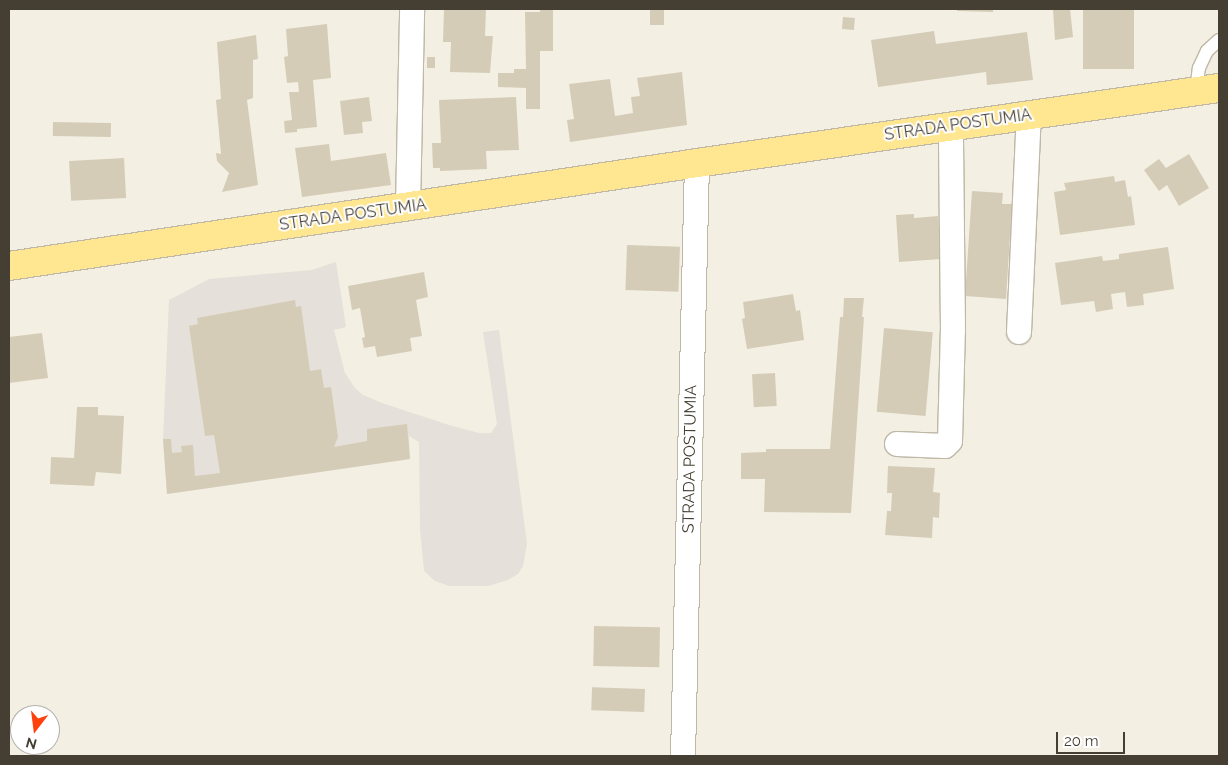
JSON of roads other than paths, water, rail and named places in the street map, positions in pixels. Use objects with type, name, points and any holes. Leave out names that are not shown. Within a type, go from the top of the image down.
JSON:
[{"type":"main road","name":"STRADA POSTUMIA","points":[[9,266],[697,163],[1208,90]]},
{"type":"street","points":[[408,207],[412,9]]},
{"type":"street","points":[[1019,332],[1029,115]]},
{"type":"street","points":[[897,444],[945,446],[950,441],[953,330],[951,126]]},
{"type":"street","name":"STRADA POSTUMIA","points":[[683,756],[697,163]]},
{"type":"lane","points":[[1208,90],[1199,68],[1207,51],[1219,40]]}]
